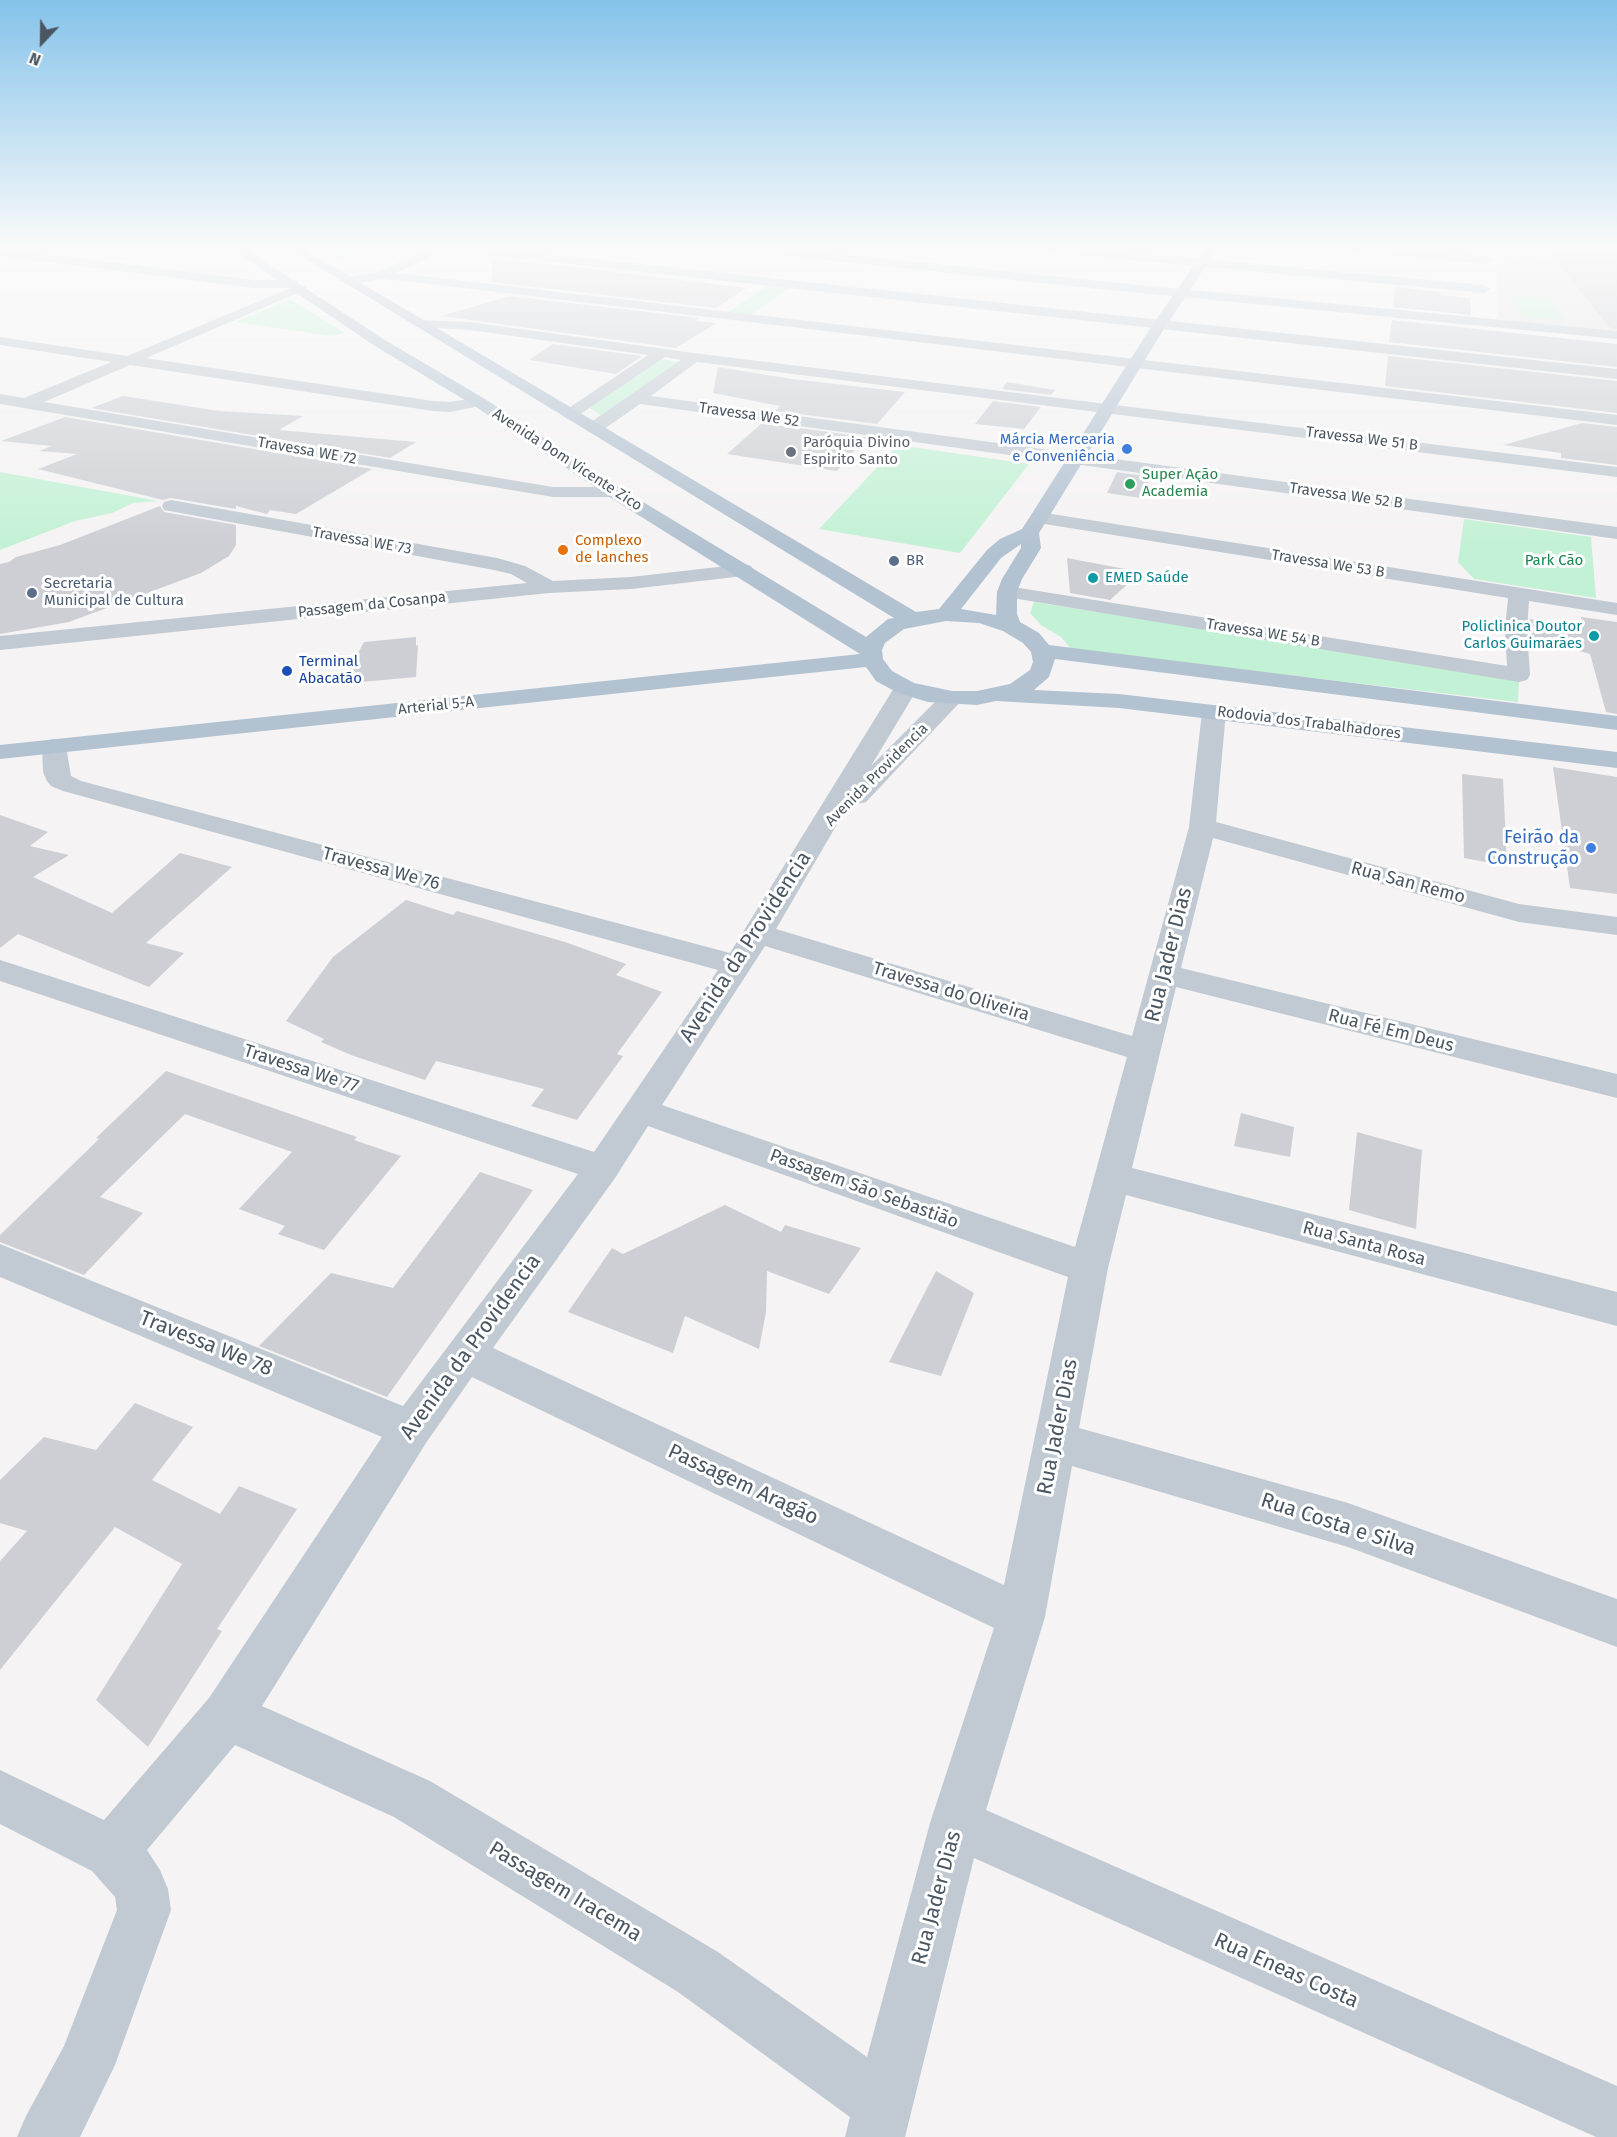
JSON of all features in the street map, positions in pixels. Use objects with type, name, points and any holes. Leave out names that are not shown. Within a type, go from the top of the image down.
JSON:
[{"type":"main road","name":"Avenida Dom Vicente Zico","points":[[388,348],[479,402],[614,492],[744,570],[871,655],[884,676],[906,688]]},
{"type":"main road","points":[[460,348],[912,619]]},
{"type":"main road","points":[[1011,626],[1006,614],[1007,592],[1012,579],[1031,548],[1034,526],[1145,348]]},
{"type":"main road","points":[[946,615],[994,554],[1034,526]]},
{"type":"main road","points":[[871,655],[875,640],[884,632],[912,619],[946,615],[980,617],[1011,626],[1031,638],[1042,651],[1044,662],[1041,672],[1032,681],[1018,689],[1000,695],[952,698],[906,688]]},
{"type":"main road","points":[[1042,651],[1617,723]]},
{"type":"main road","name":"Arterial 5-A","points":[[0,752],[871,655]]},
{"type":"main road","name":"Rodovia dos Trabalhadores","points":[[1000,695],[1119,701],[1617,760]]},
{"type":"street","points":[[49,348],[433,406],[450,407],[479,402]]},
{"type":"street","points":[[0,414],[156,348]]},
{"type":"street","name":"Travessa We 51 B","points":[[632,348],[1617,472]]},
{"type":"street","points":[[1004,348],[1617,420]]},
{"type":"street","points":[[1377,348],[1617,374]]},
{"type":"street","points":[[570,414],[663,352]]},
{"type":"street","points":[[594,428],[694,357]]},
{"type":"street","name":"Travessa WE 72","points":[[0,399],[554,492],[614,492]]},
{"type":"street","name":"Travessa We 52","points":[[637,399],[1076,459]]},
{"type":"street","name":"Travessa We 52 B","points":[[1076,459],[1617,533]]},
{"type":"street","name":"Travessa WE 73","points":[[171,506],[497,564],[518,570],[549,587]]},
{"type":"street","name":"Travessa We 53 B","points":[[1034,526],[1617,609]]},
{"type":"street","name":"Passagem da Cosanpa","points":[[0,643],[549,587],[631,583],[744,570]]},
{"type":"street","name":"Travessa WE 54 B","points":[[1007,592],[1519,675],[1516,629],[1519,594]]},
{"type":"street","name":"Avenida Providencia","points":[[819,833],[906,688]]},
{"type":"street","name":"Avenida Providencia","points":[[819,833],[952,698]]},
{"type":"street","name":"Rua Jader Dias","points":[[879,2121],[956,1823],[1021,1617],[1089,1268],[1202,827],[1214,712]]},
{"type":"street","name":"Travessa We 76","points":[[54,746],[56,772],[60,781],[72,786],[747,949]]},
{"type":"street","name":"Rua San Remo","points":[[1202,827],[1519,913],[1617,926]]},
{"type":"street","name":"Avenida da Providencia","points":[[111,1851],[227,1716],[411,1429],[602,1168],[747,949],[819,833]]},
{"type":"street","name":"Travessa do Oliveira","points":[[747,949],[1144,1051]]},
{"type":"street","name":"Travessa We 77","points":[[0,970],[602,1168]]},
{"type":"street","name":"Rua Fé Em Deus","points":[[1165,974],[1617,1086]]},
{"type":"street","name":"Passagem São Sebastião","points":[[639,1110],[1089,1268]]},
{"type":"street","name":"Rua Santa Rosa","points":[[1112,1177],[1617,1309]]},
{"type":"street","name":"Travessa We 78","points":[[0,1260],[411,1429]]},
{"type":"street","name":"Passagem Aragão","points":[[464,1354],[1021,1617]]},
{"type":"street","name":"Rua Costa e Silva","points":[[1055,1441],[1348,1526],[1617,1623]]},
{"type":"street","name":"Passagem Iracema","points":[[227,1716],[412,1799],[698,1972],[879,2121]]},
{"type":"street","points":[[0,1796],[111,1851],[128,1869],[141,1889],[144,1910],[86,2065],[47,2137]]},
{"type":"street","name":"Rua Eneas Costa","points":[[956,1823],[1617,2116]]},
{"type":"green space","points":[[661,359],[685,363],[602,416],[588,407]]},
{"type":"green space","points":[[898,445],[1029,464],[960,553],[819,529]]},
{"type":"green space","points":[[0,472],[158,501],[133,503],[112,513],[75,521],[0,550]]},
{"type":"green space","name":"Park Cão","points":[[1464,519],[1591,537],[1596,598],[1474,579],[1458,562]]},
{"type":"green space","points":[[1034,602],[1519,679],[1518,702],[1072,650],[1061,637],[1041,625],[1030,613]]},
{"type":"building","points":[[547,348],[581,348],[642,356],[616,374],[529,360]]},
{"type":"building","points":[[1441,348],[1617,348],[1617,367]]},
{"type":"building","points":[[1388,356],[1617,381],[1617,413],[1385,386]]},
{"type":"building","points":[[718,367],[792,379],[905,392],[877,424],[775,411],[780,406],[713,393]]},
{"type":"building","points":[[1007,382],[1055,390],[1051,395],[1002,389]]},
{"type":"building","points":[[123,396],[219,411],[303,416],[279,430],[416,442],[390,458],[91,408]]},
{"type":"building","points":[[993,401],[1041,407],[1024,429],[975,424]]},
{"type":"building","points":[[65,417],[372,469],[296,514],[270,510],[267,514],[236,506],[236,509],[171,498],[163,500],[38,469],[77,454],[39,451],[51,446],[1,441]]},
{"type":"building","name":"Paróquia Divino Espirito Santo","points":[[762,423],[866,437],[837,471],[727,454]]},
{"type":"building","points":[[1582,423],[1617,427],[1617,465],[1561,458],[1561,453],[1503,445]]},
{"type":"building","name":"Super Ação Academia","points":[[1117,472],[1151,477],[1141,498],[1107,493]]},
{"type":"building","points":[[160,506],[164,512],[236,525],[236,545],[229,556],[201,573],[69,622],[0,634],[0,564],[16,557],[60,545]]},
{"type":"building","name":"EMED Saúde","points":[[1067,558],[1141,572],[1110,600],[1070,593]]},
{"type":"building","points":[[1581,617],[1617,622],[1617,714],[1606,712],[1590,654],[1530,637],[1530,619],[1583,624]]},
{"type":"building","points":[[416,637],[416,646],[418,645],[416,677],[361,682],[362,674],[346,675],[364,642]]},
{"type":"building","name":"Feirão da Construção","points":[[1553,767],[1617,777],[1617,894],[1570,888]]},
{"type":"building","points":[[1462,774],[1503,779],[1507,866],[1464,858]]},
{"type":"building","points":[[0,815],[48,832],[30,846],[69,855],[33,877],[112,913],[180,853],[232,867],[146,943],[184,953],[149,987],[18,934],[0,948]]},
{"type":"building","points":[[406,900],[453,915],[457,911],[565,942],[626,964],[616,975],[662,992],[617,1054],[623,1056],[577,1120],[531,1106],[544,1089],[436,1061],[425,1080],[351,1055],[321,1042],[324,1039],[286,1021],[333,957]]},
{"type":"building","points":[[166,1071],[357,1137],[354,1140],[401,1156],[324,1250],[278,1234],[285,1226],[239,1209],[292,1152],[185,1114],[100,1197],[143,1213],[84,1275],[0,1242],[0,1235]]},
{"type":"building","points":[[1241,1113],[1294,1127],[1290,1157],[1234,1146]]},
{"type":"building","points":[[1357,1132],[1422,1150],[1416,1229],[1349,1210]]},
{"type":"building","points":[[480,1172],[533,1190],[387,1397],[259,1346],[331,1273],[393,1288]]},
{"type":"building","points":[[725,1205],[781,1232],[785,1225],[861,1248],[829,1294],[767,1271],[766,1312],[759,1349],[685,1316],[673,1353],[568,1312],[612,1248],[623,1254]]},
{"type":"building","points":[[936,1271],[974,1293],[941,1376],[889,1362]]},
{"type":"building","points":[[135,1403],[193,1427],[152,1480],[220,1514],[239,1486],[297,1509],[217,1629],[222,1631],[148,1747],[96,1700],[182,1564],[115,1527],[0,1670],[0,1561],[27,1531],[0,1523],[0,1480],[44,1437],[96,1450]]},
{"type":"place","name":"Márcia Mercearia e Conveniência","points":[[1127,449]]},
{"type":"place","name":"Paróquia Divino Espirito Santo","points":[[791,452]]},
{"type":"place","name":"Super Ação Academia","points":[[1130,484]]},
{"type":"place","name":"Complexo de lanches","points":[[563,550]]},
{"type":"place","name":"BR","points":[[894,561]]},
{"type":"place","name":"EMED Saúde","points":[[1093,578]]},
{"type":"place","name":"Secretaria Municipal de Cultura","points":[[32,593]]},
{"type":"place","name":"Policlinica Doutor Carlos Guimarães","points":[[1594,636]]},
{"type":"place","name":"Terminal Abacatão","points":[[287,671]]},
{"type":"place","name":"Feirão da Construção","points":[[1591,848]]}]
